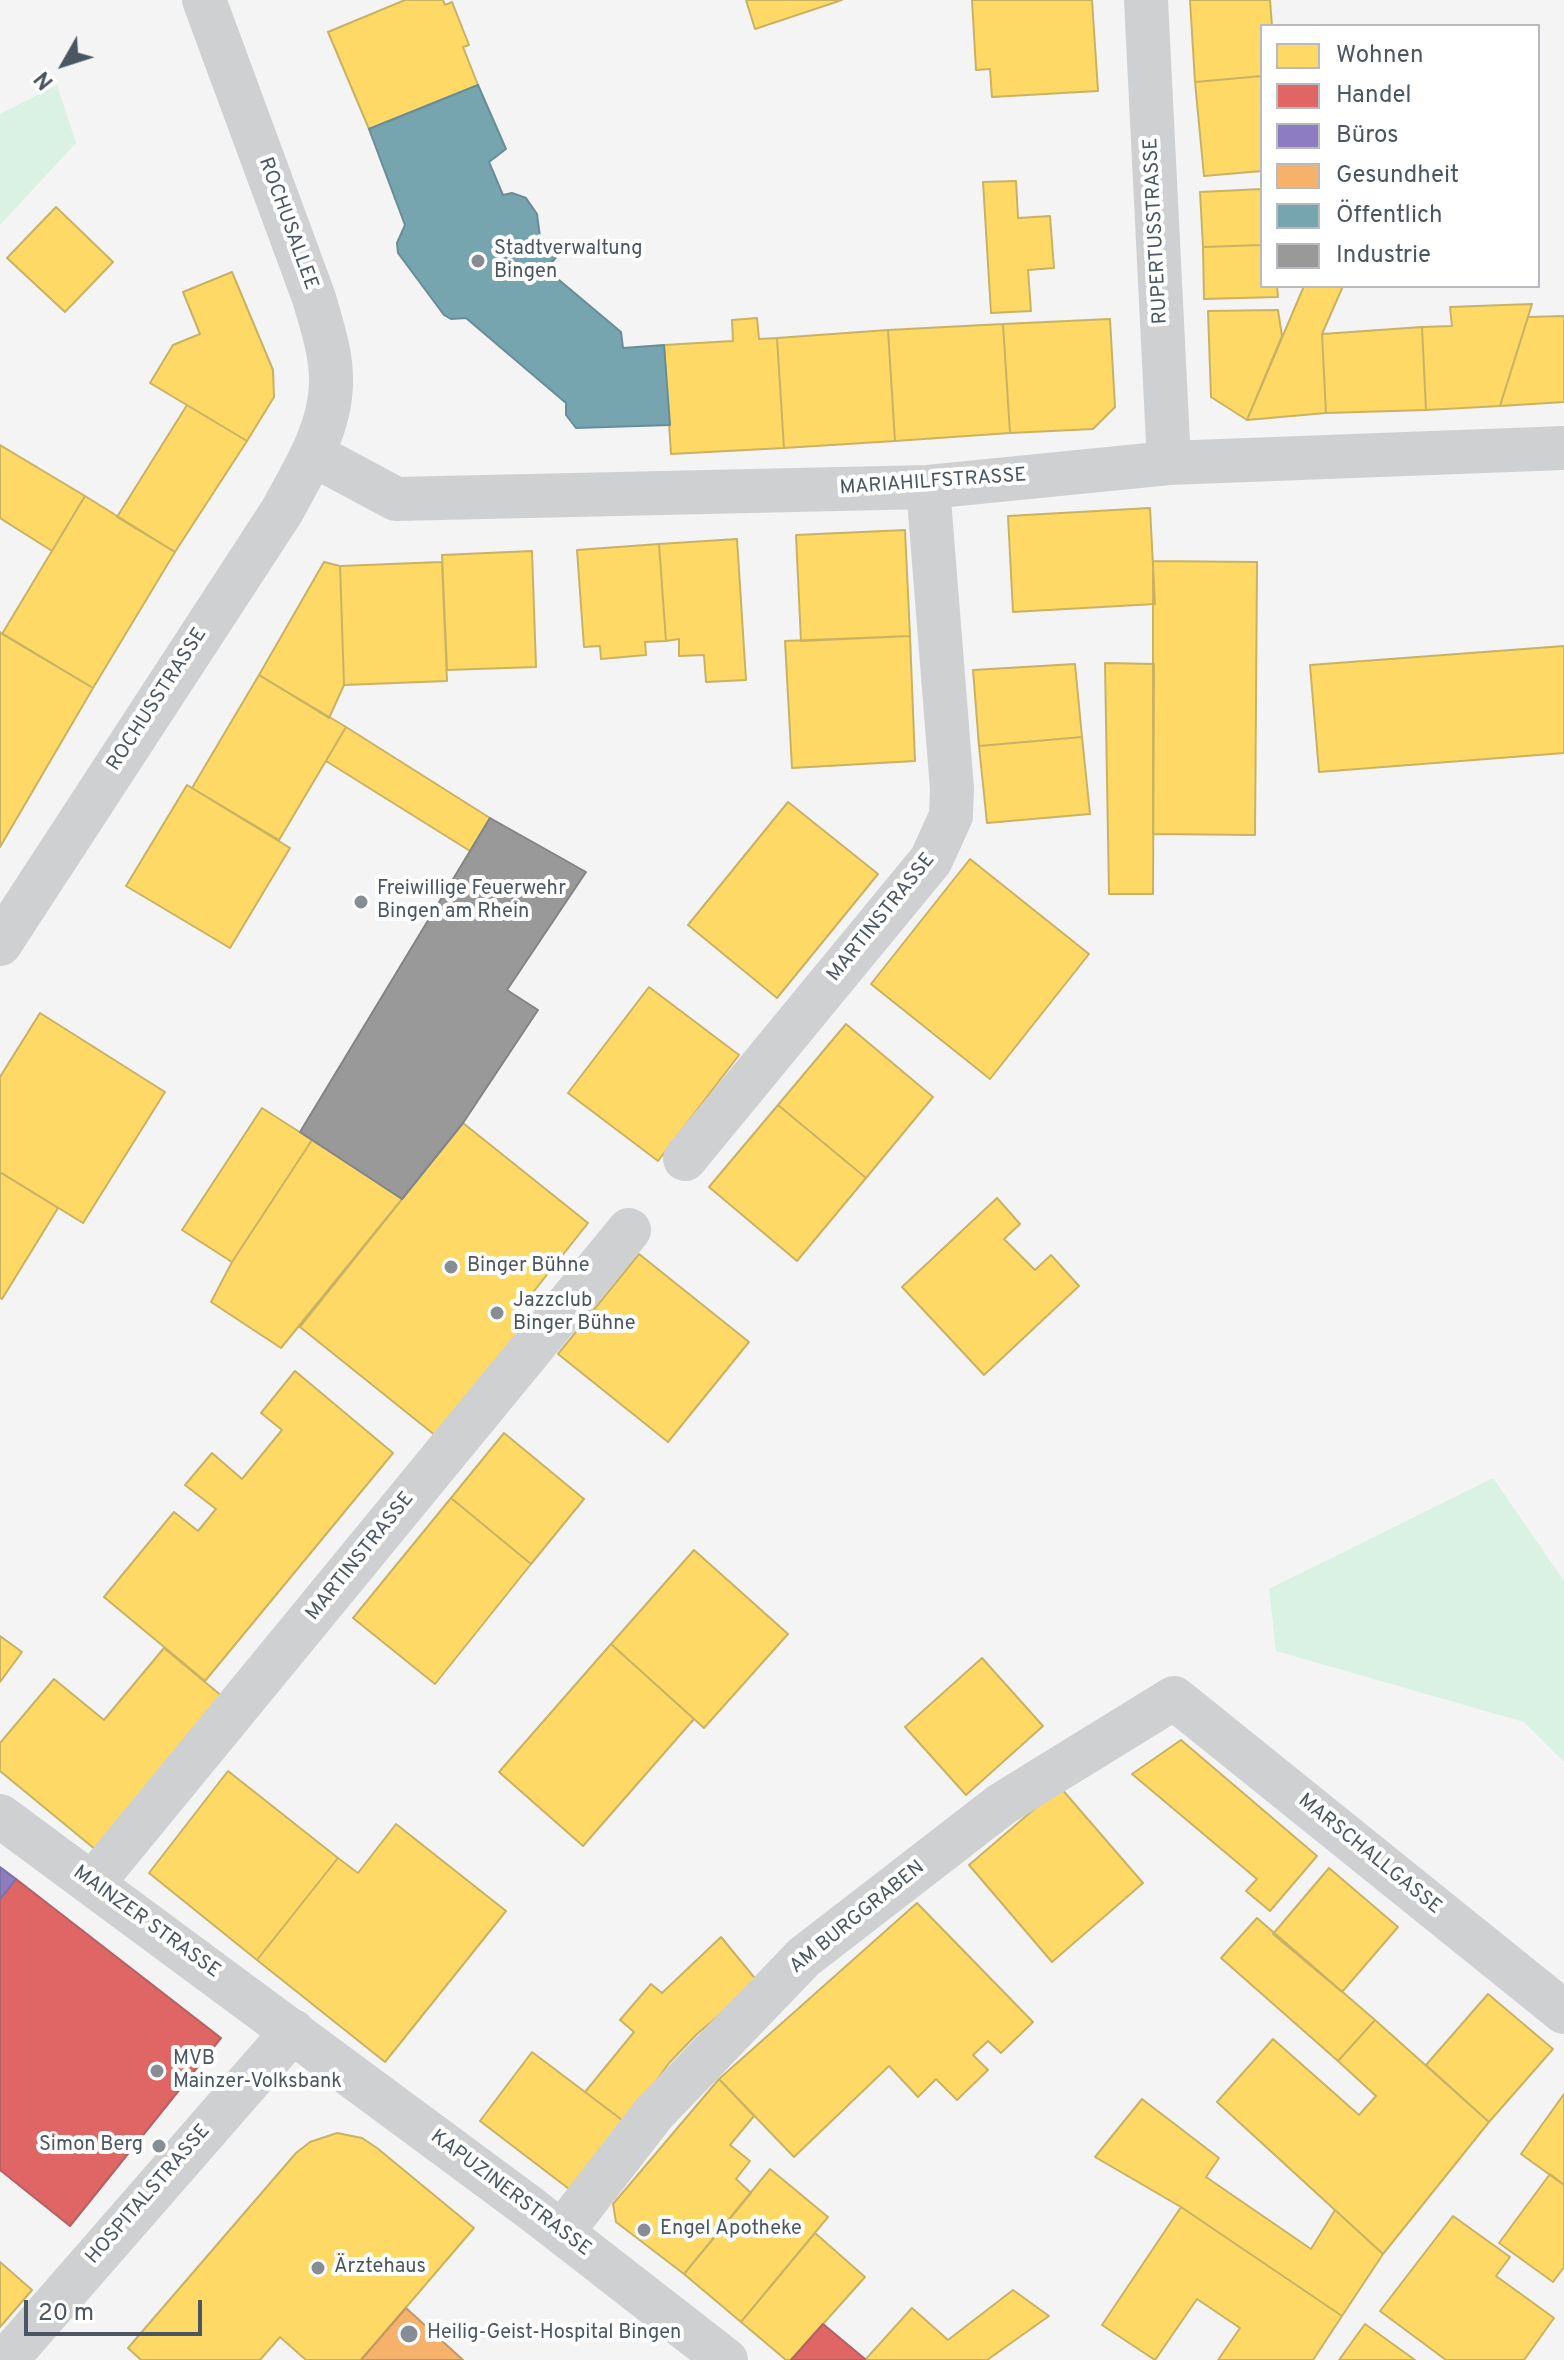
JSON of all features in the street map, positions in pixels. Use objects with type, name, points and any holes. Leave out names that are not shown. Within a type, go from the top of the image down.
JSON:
[{"type":"street","name":"ROCHUSALLEE","points":[[204,0],[314,298],[327,344],[331,384],[325,423],[312,454]]},
{"type":"street","name":"RUPERTUSSTRASSE","points":[[1146,0],[1169,463]]},
{"type":"street","name":"MARIAHILFSTRASSE","points":[[312,454],[396,499],[928,487],[1169,463],[1564,448]]},
{"type":"street","name":"ROCHUSSTRASSE","points":[[0,944],[282,511],[312,454]]},
{"type":"street","name":"MARTINSTRASSE","points":[[685,1159],[931,860],[951,816],[952,789],[928,487]]},
{"type":"street","name":"MARTINSTRASSE","points":[[92,1884],[629,1230]]},
{"type":"street","name":"AM BURGGRABEN","points":[[562,2232],[654,2113],[804,1957],[1002,1804],[1174,1698]]},
{"type":"street","name":"MARSCHALLGASSE","points":[[1174,1698],[1564,2012]]},
{"type":"street","name":"MAINZER STRASSE","points":[[0,1816],[293,2031]]},
{"type":"street","name":"KAPUZINERSTRASSE","points":[[293,2031],[562,2232],[726,2360]]},
{"type":"street","name":"HOSPITALSTRASSE","points":[[6,2360],[293,2031]]},
{"type":"green space","points":[[57,85],[76,143],[0,225],[0,114]]},
{"type":"green space","points":[[1493,1478],[1564,1581],[1564,1762],[1524,1722],[1276,1651],[1269,1589]]},
{"type":"building: Wohnen","points":[[405,0],[443,0],[445,5],[452,2],[469,45],[463,47],[478,85],[369,129],[328,32]]},
{"type":"building: Wohnen","points":[[746,0],[842,0],[755,29]]},
{"type":"building: Wohnen","points":[[972,0],[1092,0],[1098,91],[992,97],[990,69],[976,70]]},
{"type":"building: Wohnen","points":[[1190,0],[1270,0],[1272,24],[1260,24],[1260,76],[1195,82]]},
{"type":"building: Wohnen","points":[[1260,76],[1260,171],[1204,176],[1195,82]]},
{"type":"building: Wohnen","points":[[1016,181],[1018,218],[1050,216],[1054,268],[1028,270],[1031,311],[991,313],[983,182]]},
{"type":"building: Wohnen","points":[[1260,189],[1260,245],[1203,247],[1200,192]]},
{"type":"building: Wohnen","points":[[56,207],[113,262],[65,312],[7,258]]},
{"type":"building: Wohnen","points":[[1260,245],[1260,288],[1277,288],[1278,297],[1204,299],[1203,247]]},
{"type":"building: Wohnen","points":[[232,272],[273,370],[274,397],[247,441],[150,383],[173,345],[200,334],[183,292]]},
{"type":"building: Wohnen","points":[[1303,288],[1342,288],[1322,334],[1326,413],[1247,420]]},
{"type":"building: Wohnen","points":[[1532,304],[1500,406],[1426,410],[1422,327],[1452,326],[1450,307]]},
{"type":"building: Wohnen","points":[[1278,310],[1282,336],[1247,420],[1211,397],[1208,311]]},
{"type":"building: Wohnen","points":[[1564,316],[1564,402],[1500,406],[1528,317]]},
{"type":"building: Wohnen","points":[[757,318],[759,339],[777,338],[784,448],[671,454],[664,345],[733,341],[732,320]]},
{"type":"building: Wohnen","points":[[1110,319],[1115,407],[1093,429],[1010,433],[1003,324]]},
{"type":"building: Wohnen","points":[[1003,324],[1010,433],[895,441],[888,330]]},
{"type":"building: Wohnen","points":[[1422,327],[1426,410],[1326,413],[1322,334]]},
{"type":"building: Wohnen","points":[[888,330],[895,441],[784,448],[777,338]]},
{"type":"building: Wohnen","points":[[187,405],[247,441],[175,552],[117,517]]},
{"type":"building: Wohnen","points":[[0,445],[85,496],[52,551],[0,518]]},
{"type":"building: Wohnen","points":[[85,496],[175,552],[93,688],[2,634]]},
{"type":"building: Wohnen","points":[[1150,508],[1155,604],[1013,612],[1008,516]]},
{"type":"building: Wohnen","points":[[905,530],[910,636],[801,641],[796,535]]},
{"type":"building: Wohnen","points":[[737,539],[746,680],[706,682],[704,655],[679,656],[679,639],[666,641],[659,544]]},
{"type":"building: Wohnen","points":[[659,544],[666,641],[645,642],[646,655],[601,659],[600,646],[584,647],[577,550]]},
{"type":"building: Wohnen","points":[[532,551],[536,667],[447,670],[442,555]]},
{"type":"building: Wohnen","points":[[1153,561],[1257,562],[1255,835],[1153,834]]},
{"type":"building: Wohnen","points":[[324,562],[340,566],[344,685],[329,718],[259,675]]},
{"type":"building: Wohnen","points":[[442,562],[447,681],[344,685],[340,566]]},
{"type":"building: Wohnen","points":[[0,632],[93,688],[0,847]]},
{"type":"building: Wohnen","points":[[910,636],[915,761],[792,768],[785,641]]},
{"type":"building: Wohnen","points":[[1564,646],[1564,753],[1319,772],[1310,665]]},
{"type":"building: Wohnen","points":[[1105,663],[1154,664],[1153,894],[1109,894]]},
{"type":"building: Wohnen","points":[[1075,664],[1082,737],[979,746],[973,670]]},
{"type":"building: Wohnen","points":[[259,675],[346,727],[279,840],[192,788]]},
{"type":"building: Wohnen","points":[[346,727],[490,818],[470,851],[326,761]]},
{"type":"building: Wohnen","points":[[1082,737],[1090,814],[987,823],[979,746]]},
{"type":"building: Wohnen","points":[[187,785],[290,848],[230,948],[126,886]]},
{"type":"building: Wohnen","points":[[788,802],[878,874],[777,998],[688,925]]},
{"type":"building: Wohnen","points":[[970,859],[1089,954],[990,1079],[871,984]]},
{"type":"building: Wohnen","points":[[649,987],[739,1055],[658,1161],[568,1093]]},
{"type":"building: Wohnen","points":[[40,1013],[165,1092],[83,1223],[0,1172],[0,1077]]},
{"type":"building: Wohnen","points":[[846,1024],[933,1097],[866,1178],[778,1105]]},
{"type":"building: Wohnen","points":[[778,1105],[866,1178],[797,1261],[709,1187]]},
{"type":"building: Wohnen","points":[[262,1108],[312,1140],[232,1262],[182,1230]]},
{"type":"building: Wohnen","name":"Binger Bühne","points":[[463,1123],[588,1223],[519,1310],[530,1319],[436,1436],[300,1327]]},
{"type":"building: Wohnen","points":[[312,1140],[402,1199],[281,1348],[211,1302],[232,1262]]},
{"type":"building: Wohnen","points":[[0,1172],[58,1208],[2,1299],[0,1298]]},
{"type":"building: Wohnen","points":[[997,1198],[1020,1224],[1004,1239],[1035,1270],[1051,1255],[1079,1286],[984,1375],[902,1287]]},
{"type":"building: Wohnen","points":[[639,1254],[749,1342],[668,1442],[558,1354]]},
{"type":"building: Wohnen","points":[[295,1371],[393,1453],[205,1681],[104,1597],[174,1512],[198,1531],[216,1509],[185,1485],[212,1453],[242,1479],[282,1430],[261,1413]]},
{"type":"building: Wohnen","points":[[504,1433],[584,1499],[531,1564],[451,1498]]},
{"type":"building: Wohnen","points":[[451,1498],[531,1564],[435,1684],[353,1618]]},
{"type":"building: Wohnen","points":[[694,1550],[788,1634],[704,1728],[611,1644]]},
{"type":"building: Wohnen","points":[[0,1636],[22,1652],[0,1682]]},
{"type":"building: Wohnen","points":[[611,1644],[694,1719],[583,1846],[499,1772]]},
{"type":"building: Wohnen","points":[[164,1648],[223,1697],[96,1850],[0,1771],[0,1743],[54,1679],[104,1720]]},
{"type":"building: Wohnen","points":[[982,1658],[1043,1726],[966,1795],[905,1727]]},
{"type":"building: Wohnen","points":[[1181,1740],[1317,1856],[1270,1911],[1246,1891],[1257,1879],[1132,1774]]},
{"type":"building: Wohnen","points":[[228,1771],[338,1858],[257,1960],[149,1873]]},
{"type":"building: Wohnen","points":[[1060,1787],[1143,1883],[1052,1962],[969,1865]]},
{"type":"building: Wohnen","points":[[396,1824],[506,1911],[385,2062],[257,1960],[338,1858],[358,1873]]},
{"type":"building: Wohnen","points":[[1329,1868],[1398,1927],[1342,1992],[1273,1934]]},
{"type":"building: Wohnen","points":[[917,1903],[1033,2022],[1001,2053],[988,2041],[973,2055],[988,2070],[957,2100],[936,2079],[918,2097],[889,2066],[794,2157],[719,2079]]},
{"type":"building: Wohnen","points":[[1257,1918],[1375,2020],[1338,2061],[1221,1958]]},
{"type":"building: Wohnen","points":[[721,1937],[758,1982],[697,2034],[669,2063],[626,2123],[585,2092],[634,2032],[620,2020],[651,1984],[662,1993]]},
{"type":"building: Wohnen","points":[[1488,1994],[1553,2049],[1489,2122],[1426,2065]]},
{"type":"building: Wohnen","points":[[1375,2020],[1489,2122],[1383,2254],[1217,2102],[1273,2039],[1359,2115],[1376,2096],[1338,2061]]},
{"type":"building: Wohnen","points":[[532,2052],[626,2123],[573,2192],[480,2121]]},
{"type":"building: Wohnen","points":[[719,2079],[754,2116],[730,2145],[750,2161],[736,2179],[751,2193],[684,2274],[616,2222],[613,2204]]},
{"type":"building: Wohnen","points":[[1564,2094],[1564,2185],[1521,2154]]},
{"type":"building: Wohnen","points":[[1142,2099],[1219,2158],[1206,2177],[1311,2249],[1335,2210],[1383,2254],[1342,2316],[1181,2207],[1095,2157]]},
{"type":"building: Wohnen","name":"Ärztehaus","points":[[337,2133],[362,2138],[377,2148],[474,2228],[361,2360],[306,2360],[280,2337],[260,2360],[141,2360],[128,2348],[296,2153],[310,2142]]},
{"type":"building: Wohnen","points":[[770,2169],[828,2217],[741,2322],[684,2274]]},
{"type":"building: Wohnen","points":[[1550,2174],[1564,2185],[1564,2267],[1553,2282],[1499,2243]]},
{"type":"building: Wohnen","points":[[1181,2207],[1342,2316],[1313,2360],[1218,2360],[1240,2328],[1197,2299],[1155,2360],[1102,2325]]},
{"type":"building: Wohnen","points":[[1453,2216],[1510,2257],[1496,2276],[1554,2318],[1524,2360],[1446,2360],[1380,2311]]},
{"type":"building: Wohnen","points":[[815,2233],[865,2277],[791,2360],[786,2360],[741,2322]]},
{"type":"building: Wohnen","points":[[0,2262],[32,2290],[0,2327]]},
{"type":"building: Wohnen","points":[[1013,2290],[1049,2316],[987,2360],[865,2360],[912,2308],[948,2340]]},
{"type":"building: Wohnen","points":[[1365,2324],[1415,2360],[1339,2360]]},
{"type":"building: Handel","points":[[16,1879],[221,2038],[70,2226],[0,2170],[0,1899]]},
{"type":"building: Handel","points":[[823,2324],[865,2359],[865,2360],[791,2360]]},
{"type":"building: Büros","points":[[0,1867],[16,1879],[0,1899]]},
{"type":"building: Gesundheit","name":"Heilig-Geist-Hospital Bingen","points":[[406,2308],[463,2360],[361,2360]]},
{"type":"building: Öffentlich","name":"Stadtverwaltung Bingen","points":[[478,85],[506,149],[489,162],[503,195],[512,193],[526,198],[537,214],[540,237],[559,254],[546,269],[621,332],[623,348],[664,345],[670,425],[576,428],[566,415],[566,403],[466,318],[451,319],[444,315],[398,253],[397,243],[405,225],[369,129]]},
{"type":"building: Industrie","points":[[490,818],[586,872],[507,990],[538,1010],[463,1123],[402,1199],[300,1132]]},
{"type":"place","name":"Stadtverwaltung Bingen","points":[[478,261]]},
{"type":"place","name":"Freiwillige Feuerwehr Bingen am Rhein","points":[[361,902]]},
{"type":"place","name":"Binger Bühne","points":[[451,1267]]},
{"type":"place","name":"Jazzclub Binger Bühne","points":[[497,1313]]},
{"type":"place","name":"MVB Mainzer-Volksbank","points":[[157,2071]]},
{"type":"place","name":"Simon Berg","points":[[159,2146]]},
{"type":"place","name":"Engel Apotheke","points":[[644,2230]]},
{"type":"place","name":"Ärztehaus","points":[[318,2268]]},
{"type":"place","name":"Heilig-Geist-Hospital Bingen","points":[[409,2334]]}]
